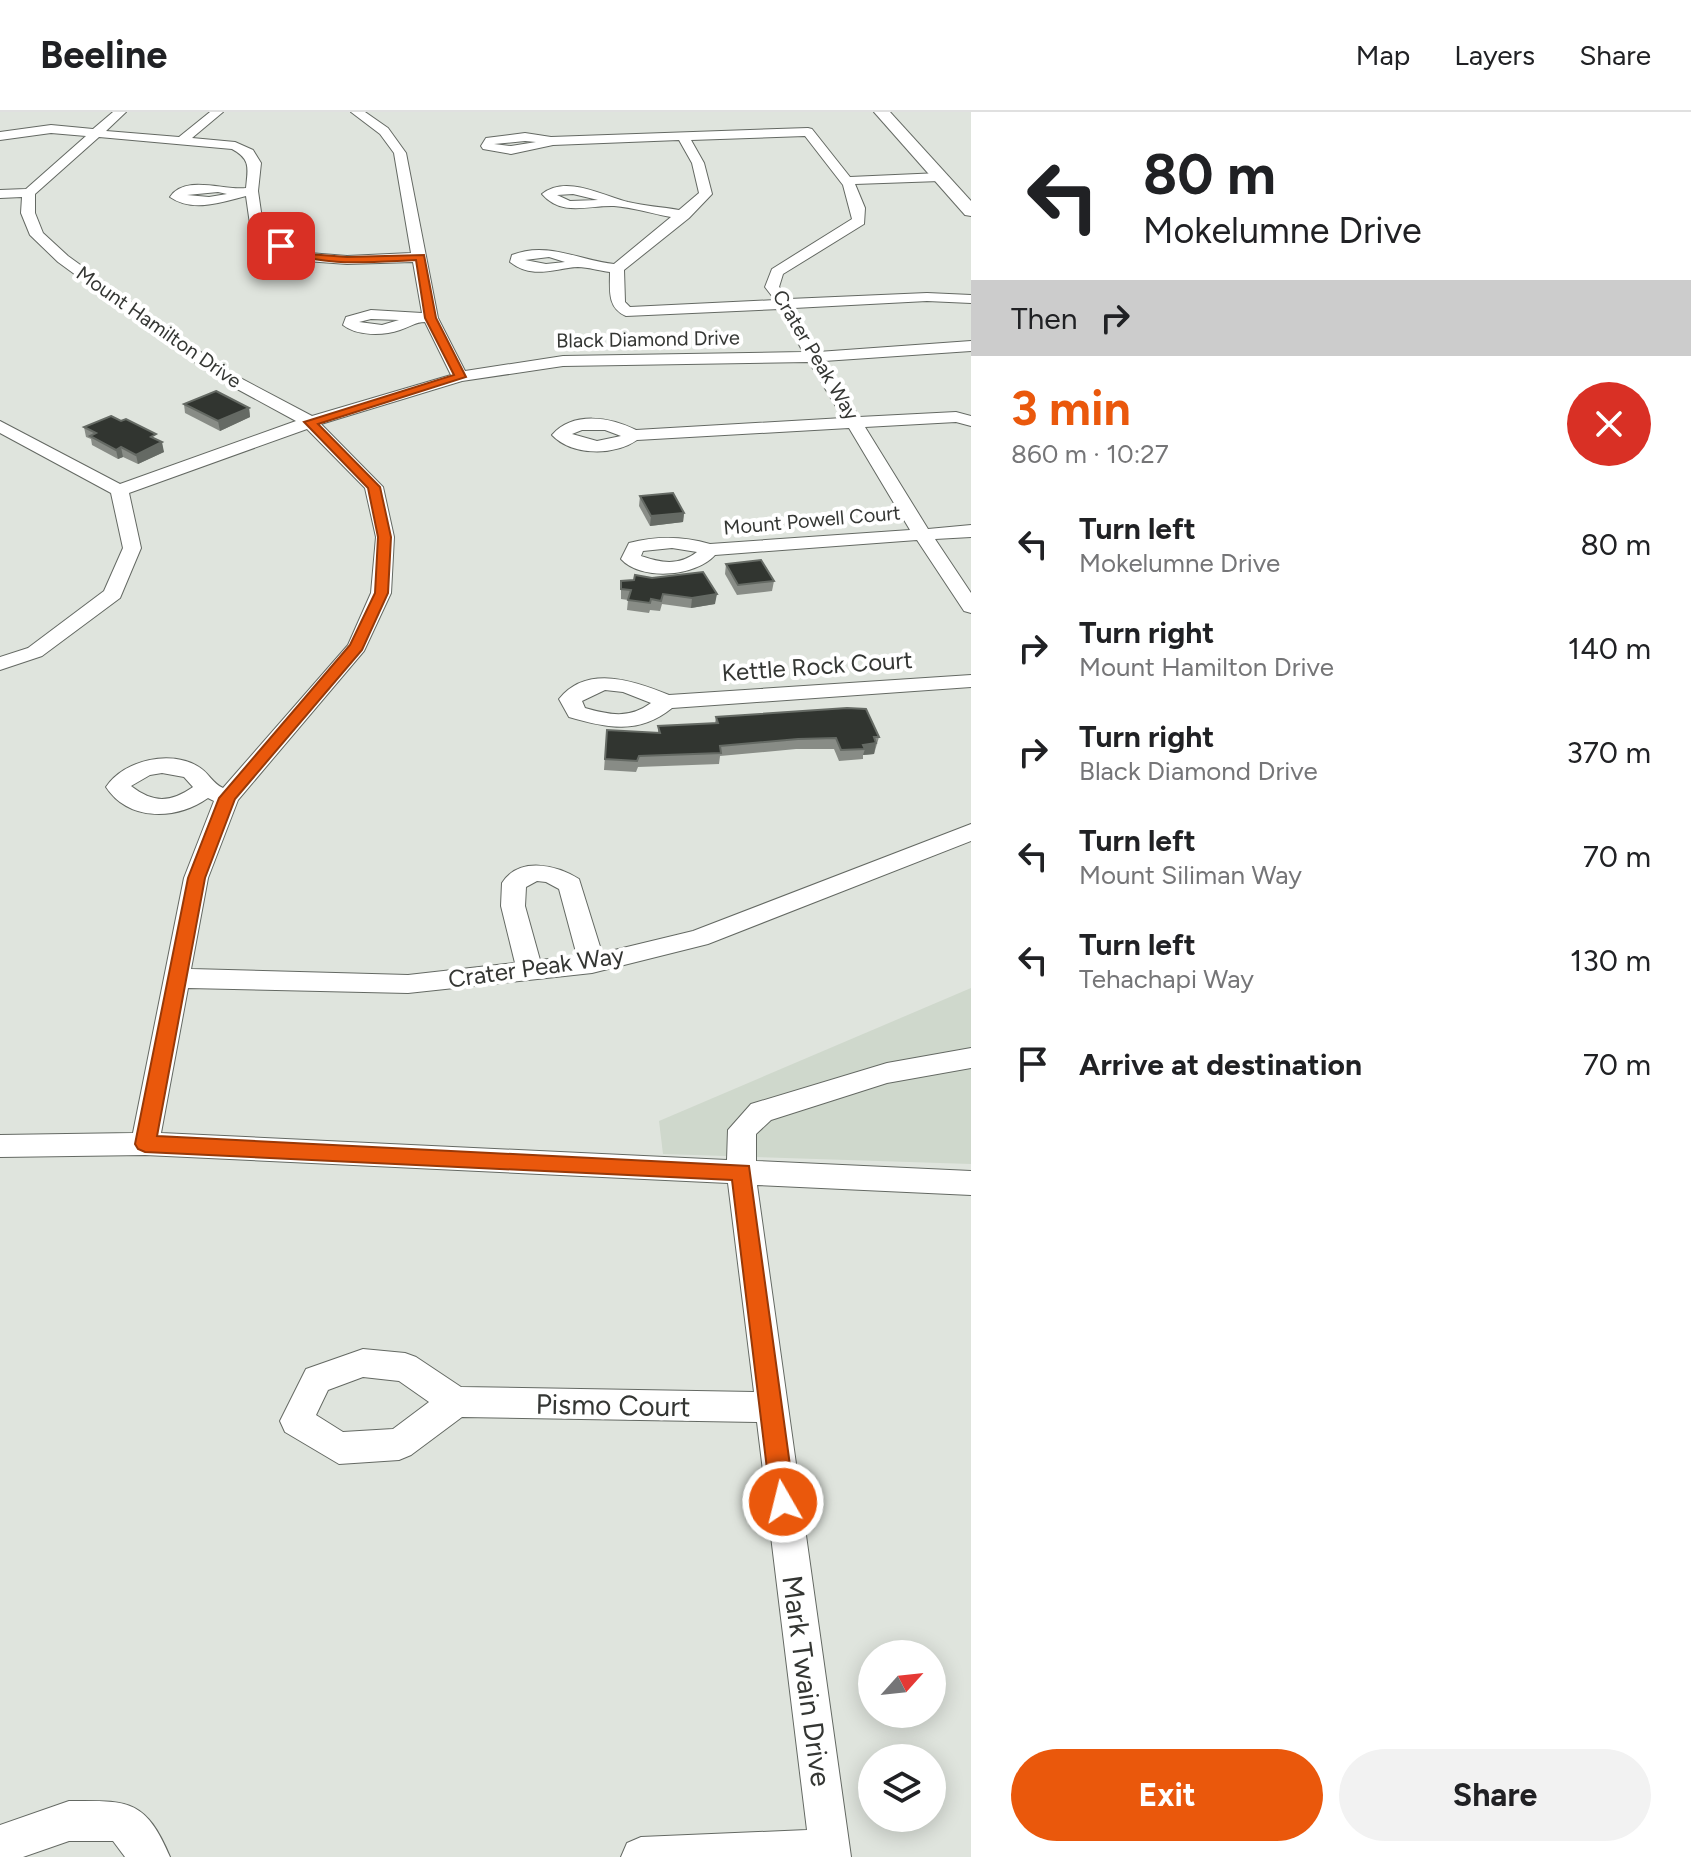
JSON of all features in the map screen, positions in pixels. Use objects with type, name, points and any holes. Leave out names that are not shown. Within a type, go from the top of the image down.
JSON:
[{"type":"main road","points":[[882,112],[971,211]]},
{"type":"street","points":[[0,194],[29,193],[120,112]]},
{"type":"street","points":[[184,139],[217,112]]},
{"type":"street","points":[[357,112],[384,131],[400,153],[430,318],[460,377]]},
{"type":"street","points":[[0,136],[51,129],[235,146],[249,153],[255,163],[245,192],[257,235],[306,257],[347,260],[421,257]]},
{"type":"street","name":"Crater Peak Way","points":[[683,136],[808,132],[846,181],[860,205],[859,221],[777,272],[772,287],[789,305],[813,357],[855,420],[919,533],[971,607]]},
{"type":"street","points":[[551,141],[683,136],[698,163],[706,194],[617,269],[576,263]]},
{"type":"street","points":[[846,181],[940,177]]},
{"type":"street","name":"Mount Hamilton Drive","points":[[29,193],[28,213],[37,235],[63,259],[221,374],[310,422],[374,487],[385,537],[381,593],[357,647],[217,793],[175,978],[145,1144]]},
{"type":"street","points":[[615,202],[684,215]]},
{"type":"street","points":[[617,269],[618,302],[626,312],[927,297],[971,299]]},
{"type":"street","points":[[927,297],[952,286],[971,283]]},
{"type":"street","points":[[411,319],[430,318]]},
{"type":"street","name":"Black Diamond Drive","points":[[119,490],[310,422],[460,377],[563,361],[813,357],[971,346]]},
{"type":"street","points":[[633,435],[855,420],[963,419],[971,407]]},
{"type":"street","points":[[0,426],[119,490],[132,548],[113,594],[35,652],[0,664]]},
{"type":"street","name":"Mount Powell Court","points":[[709,550],[971,531]]},
{"type":"street","name":"Kettle Rock Court","points":[[666,702],[971,681]]},
{"type":"street","name":"Crater Peak Way","points":[[175,978],[408,984],[592,964],[699,938],[971,832]]},
{"type":"street","points":[[530,971],[513,906],[514,883],[532,872],[554,874],[570,885],[592,964]]},
{"type":"street","name":"Mark Twain Drive","points":[[830,1853],[741,1172],[742,1130],[761,1112],[887,1073],[971,1058]]},
{"type":"street","points":[[0,1146],[145,1144],[971,1183]]},
{"type":"street","name":"Pismo Court","points":[[456,1402],[771,1407]]},
{"type":"street","points":[[2,1857],[10,1841],[69,1821],[123,1821],[150,1857]]},
{"type":"street","points":[[641,1857],[830,1853]]},
{"type":"shaded area","points":[[971,988],[971,1164],[663,1154],[659,1121]]},
{"type":"building","points":[[216,391],[249,408],[218,421],[184,404]]},
{"type":"building","points":[[111,416],[121,421],[126,419],[156,434],[151,437],[162,442],[136,455],[121,447],[116,450],[90,436],[96,433],[84,427]]},
{"type":"building","points":[[673,493],[684,513],[651,516],[640,496]]},
{"type":"building","points":[[761,560],[774,581],[738,585],[726,564]]},
{"type":"building","points":[[703,572],[717,594],[692,598],[663,594],[661,601],[651,599],[650,603],[628,600],[631,590],[621,589],[621,581],[634,580],[635,575],[652,578]]},
{"type":"building","points":[[866,709],[879,737],[874,737],[876,743],[863,745],[865,749],[841,750],[836,738],[798,739],[720,746],[721,753],[639,756],[637,761],[605,759],[607,730],[660,733],[658,726],[718,723],[716,717]]},
{"type":"route","points":[[281,246],[306,257],[347,260],[421,257],[430,318],[460,377],[310,422],[374,487],[385,537],[381,593],[357,647],[227,798],[196,878],[145,1144],[741,1172],[783,1502]]}]
